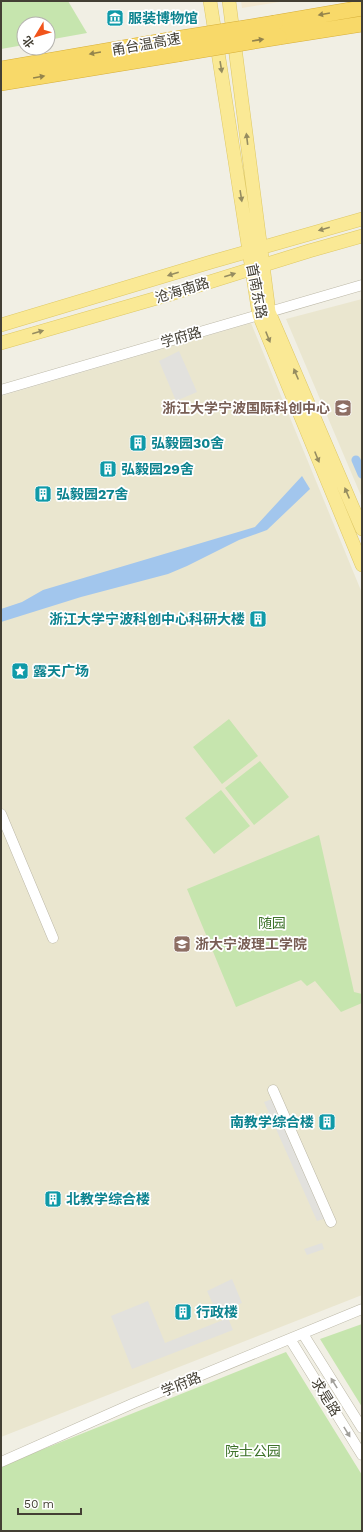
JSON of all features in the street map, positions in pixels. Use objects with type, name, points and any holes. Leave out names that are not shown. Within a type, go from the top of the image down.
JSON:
[{"type":"highway","name":"甬台温高速","points":[[1,68],[176,46],[277,30],[362,8]]},
{"type":"highway","name":"甬台温高速","points":[[277,30],[362,24]]},
{"type":"highway","name":"甬台温高速","points":[[1,84],[176,46]]},
{"type":"main road","name":"首南东路","points":[[210,1],[255,249],[264,313],[362,565]]},
{"type":"main road","name":"首南东路","points":[[229,1],[255,249]]},
{"type":"main road","name":"沧海南路","points":[[1,325],[255,249],[362,219]]},
{"type":"main road","name":"沧海南路","points":[[1,343],[171,294],[362,236]]},
{"type":"main road","name":"首南东路","points":[[264,313],[362,529]]},
{"type":"street","name":"学府路","points":[[1,390],[362,285]]},
{"type":"street","points":[[1,814],[53,938]]},
{"type":"street","points":[[273,1090],[330,1222]]},
{"type":"street","name":"学府路","points":[[1,1462],[134,1403],[362,1310]]},
{"type":"street","name":"求是路","points":[[303,1334],[362,1428]]},
{"type":"street","name":"求是路","points":[[290,1339],[362,1455]]},
{"type":"shaded area","points":[[241,1],[286,1],[242,8]]},
{"type":"shaded area","name":"浙江大学宁波国际科创中心","points":[[362,299],[362,498],[286,319]]},
{"type":"shaded area","name":"浙大宁波理工学院","points":[[251,323],[362,593],[362,1295],[1,1437],[1,396]]},
{"type":"shaded area","points":[[179,351],[197,392],[176,401],[159,361]]},
{"type":"shaded area","points":[[275,1098],[327,1218],[317,1221],[264,1102]]},
{"type":"shaded area","points":[[322,1243],[324,1249],[307,1255],[304,1249]]},
{"type":"shaded area","points":[[232,1279],[242,1303],[217,1313],[207,1291]]},
{"type":"shaded area","points":[[148,1301],[165,1343],[228,1318],[233,1330],[132,1369],[111,1316]]},
{"type":"green space","points":[[1,1],[68,1],[87,33],[56,39],[56,16],[16,16],[16,46],[1,49]]},
{"type":"green space","points":[[229,719],[258,756],[222,784],[193,747]]},
{"type":"green space","points":[[260,761],[289,797],[254,825],[225,788]]},
{"type":"green space","points":[[221,790],[250,826],[214,854],[185,818]]},
{"type":"green space","name":"随园","points":[[319,835],[354,992],[362,994],[362,1003],[341,1012],[315,981],[307,986],[301,980],[236,1007],[187,889]]},
{"type":"green space","points":[[362,1324],[362,1407],[320,1339]]},
{"type":"green space","name":"院士公园","points":[[286,1352],[362,1475],[362,1531],[1,1531],[1,1466]]},
{"type":"water","points":[[302,476],[310,489],[267,530],[239,540],[168,574],[81,597],[1,622],[1,609],[22,602],[43,590],[255,527]]},
{"type":"waterway","points":[[356,460],[362,474]]},
{"type":"place","name":"服装博物馆","points":[[115,18]]},
{"type":"place","name":"浙江大学宁波国际科创中心","points":[[343,408]]},
{"type":"place","name":"弘毅园30舍","points":[[138,443]]},
{"type":"place","name":"弘毅园29舍","points":[[108,469]]},
{"type":"place","name":"弘毅园27舍","points":[[43,494]]},
{"type":"place","name":"浙江大学宁波科创中心科研大楼","points":[[258,619]]},
{"type":"place","name":"露天广场","points":[[20,671]]},
{"type":"place","name":"浙大宁波理工学院","points":[[182,944]]},
{"type":"place","name":"南教学综合楼","points":[[327,1122]]},
{"type":"place","name":"北教学综合楼","points":[[53,1199]]},
{"type":"place","name":"行政楼","points":[[183,1312]]}]
